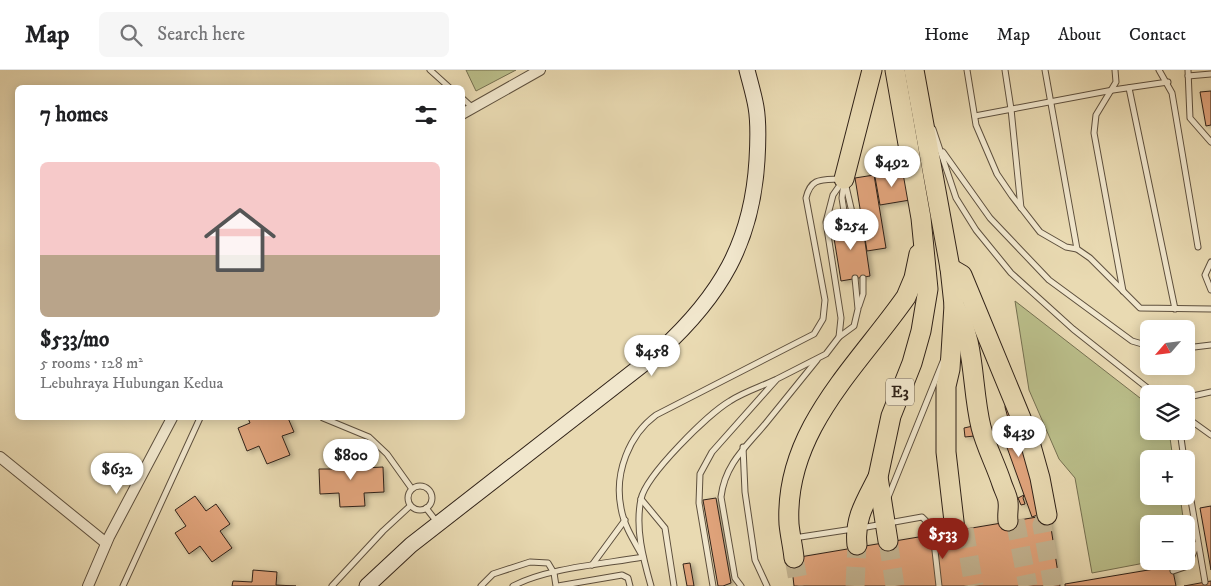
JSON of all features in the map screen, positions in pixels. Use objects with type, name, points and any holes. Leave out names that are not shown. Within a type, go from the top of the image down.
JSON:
[{"type":"highway","points":[[844,179],[872,70]]},
{"type":"highway","name":"E3","points":[[885,524],[878,477],[891,416],[912,363],[921,330],[928,289],[924,244],[895,70]]},
{"type":"highway","points":[[914,75],[950,268],[953,313],[950,369],[946,386],[946,452],[960,529]]},
{"type":"highway","points":[[794,558],[789,525],[790,504],[797,465],[805,440],[820,412],[906,297],[914,278],[920,250],[924,244]]},
{"type":"highway","points":[[950,268],[958,272],[964,279],[1028,435],[1040,478],[1047,515]]},
{"type":"highway","points":[[928,289],[962,319],[975,376],[975,398],[982,429],[998,470],[1011,514]]},
{"type":"highway","points":[[856,537],[858,517],[878,477]]},
{"type":"street","points":[[465,112],[540,70]]},
{"type":"street","points":[[367,586],[411,545],[660,351],[687,326],[713,292],[744,235],[753,200],[757,151],[757,108],[747,70]]},
{"type":"street","points":[[88,586],[106,543],[171,420]]},
{"type":"street","points":[[0,457],[106,543]]},
{"type":"lane","points":[[430,70],[447,85]]},
{"type":"lane","points":[[967,70],[975,116],[997,174],[1022,209],[1047,237],[1066,247],[1077,249],[1090,258],[1140,308],[1211,309]]},
{"type":"lane","points":[[1005,70],[1022,209]]},
{"type":"lane","points":[[1045,70],[1077,249]]},
{"type":"lane","points":[[1114,70],[1116,82],[1113,90],[1096,115],[1094,133],[1122,291]]},
{"type":"lane","points":[[1159,70],[1168,82],[1172,93],[1198,247]]},
{"type":"lane","points":[[1188,70],[1188,111],[1190,118],[1211,142]]},
{"type":"lane","points":[[1188,76],[1211,74]]},
{"type":"lane","points":[[914,75],[956,198],[976,230],[1011,273],[1073,328],[1144,385]]},
{"type":"lane","points":[[975,116],[1113,90],[1168,82]]},
{"type":"lane","points":[[1129,88],[1175,309]]},
{"type":"lane","points":[[465,100],[474,108]]},
{"type":"lane","points":[[940,148],[990,218],[1049,280],[1132,341],[1140,343]]},
{"type":"lane","points":[[844,179],[850,196],[854,221]]},
{"type":"lane","points":[[844,179],[842,198],[846,224]]},
{"type":"lane","points":[[839,337],[841,318],[826,222],[834,195],[844,179]]},
{"type":"lane","points":[[643,557],[620,507],[621,473],[629,447],[644,424],[656,415],[814,334],[824,319],[825,300],[806,198],[808,186],[815,182],[844,179]]},
{"type":"lane","points":[[1211,262],[1205,275],[1211,290]]},
{"type":"lane","points":[[855,278],[858,309]]},
{"type":"lane","points":[[651,586],[643,557],[639,530],[641,498],[657,472],[694,430],[729,401],[777,379],[830,350],[839,337],[854,326],[863,294],[863,278]]},
{"type":"lane","points":[[1195,347],[1211,344]]},
{"type":"lane","points":[[885,524],[892,492],[933,382],[950,345]]},
{"type":"lane","points":[[741,586],[735,578],[721,497],[722,486],[738,452],[820,357]]},
{"type":"lane","points":[[713,586],[699,503],[700,474],[712,452],[777,379]]},
{"type":"lane","points":[[1195,396],[1211,392]]},
{"type":"lane","points":[[122,586],[199,420]]},
{"type":"lane","points":[[328,420],[369,437],[387,454],[412,489]]},
{"type":"lane","points":[[1195,423],[1211,435]]},
{"type":"lane","points":[[743,447],[745,492],[755,560],[767,586]]},
{"type":"lane","points":[[420,486],[429,491],[432,499],[426,508],[418,510],[410,506],[408,497],[412,489],[420,486]]},
{"type":"lane","points":[[641,498],[666,528],[674,586]]},
{"type":"lane","points":[[1191,505],[1204,582]]},
{"type":"lane","points":[[332,586],[383,531],[410,506]]},
{"type":"lane","points":[[426,508],[439,524]]},
{"type":"lane","points":[[792,538],[856,537],[885,524],[920,517],[930,525],[933,533],[939,586]]},
{"type":"lane","points":[[592,566],[625,520]]},
{"type":"lane","points":[[1173,571],[1188,566],[1197,544]]},
{"type":"lane","points":[[513,586],[524,580],[554,573],[643,557]]},
{"type":"lane","points":[[481,586],[493,574],[530,562],[548,563],[554,573],[557,586],[624,575],[628,578],[630,586]]},
{"type":"lane","points":[[601,578],[602,586]]},
{"type":"green space","points":[[466,70],[516,70],[476,91]]},
{"type":"green space","points":[[1015,301],[1140,398],[1140,440],[1170,440],[1172,450],[1140,450],[1140,505],[1181,505],[1183,515],[1140,515],[1140,564],[1092,573],[1075,478],[1059,459],[1029,390]]},
{"type":"building","points":[[1211,91],[1211,125],[1206,126],[1200,92]]},
{"type":"building","points":[[905,172],[910,200],[880,205],[875,177]]},
{"type":"building","points":[[874,175],[886,248],[867,251],[855,178]]},
{"type":"building","points":[[862,221],[870,276],[841,281],[832,226]]},
{"type":"building","points":[[1008,391],[1040,514],[1032,517],[1000,428],[1008,425],[1009,422],[1005,407]]},
{"type":"building","points":[[249,420],[289,420],[294,432],[282,436],[290,455],[267,464],[259,446],[247,451],[238,428],[250,423]]},
{"type":"building","points":[[973,426],[974,436],[965,437],[964,428]]},
{"type":"building","points":[[362,455],[363,468],[383,467],[384,492],[364,493],[365,506],[340,507],[339,493],[320,494],[319,469],[338,469],[338,456]]},
{"type":"building","points":[[1024,495],[1025,504],[1021,505],[1018,498]]},
{"type":"building","points":[[195,496],[206,511],[216,504],[230,524],[220,531],[232,548],[212,562],[200,546],[189,554],[175,533],[186,526],[175,510]]},
{"type":"building","points":[[716,498],[731,583],[723,586],[718,586],[703,500]]},
{"type":"building","points":[[1211,506],[1211,570],[1200,508]]},
{"type":"building","points":[[1049,515],[1060,586],[794,586],[791,559],[794,558]]},
{"type":"building","points":[[690,563],[694,586],[687,586],[683,564]]},
{"type":"building","points":[[253,570],[277,572],[276,585],[296,586],[232,586],[233,581],[252,582]]},
{"type":"building","points":[[1148,570],[1173,570],[1176,586],[1065,586],[1065,584]]},
{"type":"building","points":[[1211,581],[1211,586],[1184,586]]},
{"type":"tunnel","points":[[1047,515],[1042,525],[1053,586]]},
{"type":"tunnel","points":[[1015,520],[1028,586]]},
{"type":"tunnel","points":[[964,529],[974,586]]},
{"type":"tunnel","points":[[888,541],[895,586]]},
{"type":"tunnel","points":[[855,586],[857,545]]},
{"type":"tunnel","points":[[794,558],[799,586]]}]
